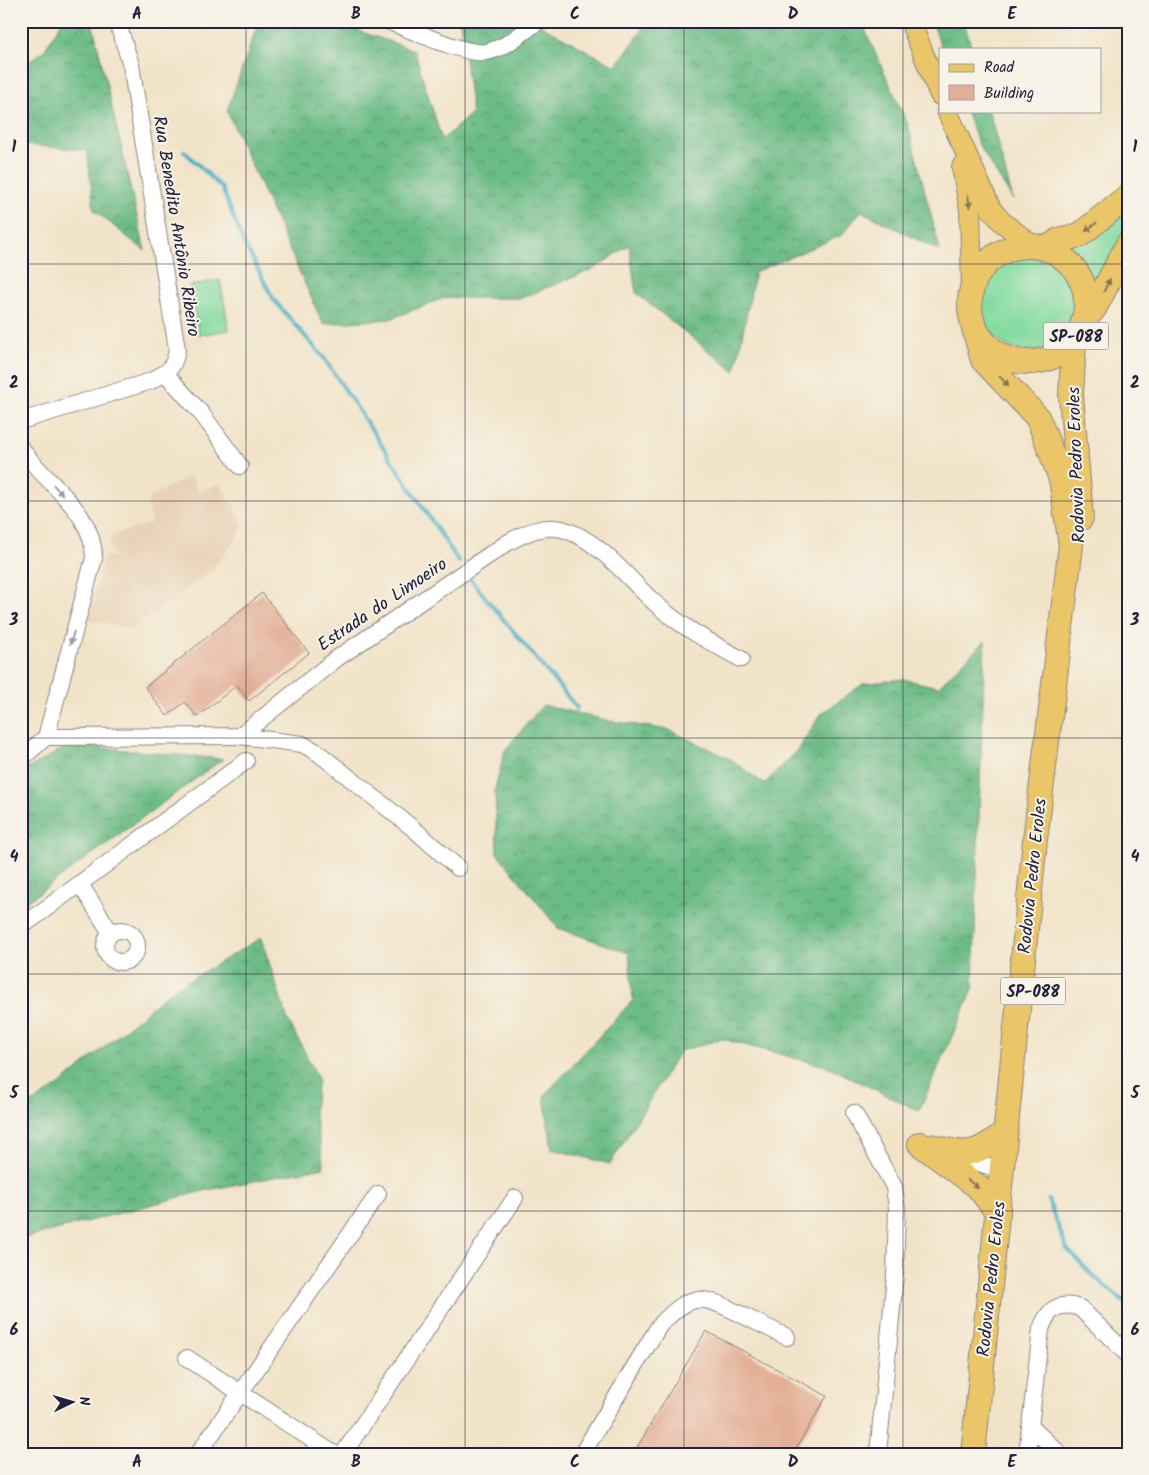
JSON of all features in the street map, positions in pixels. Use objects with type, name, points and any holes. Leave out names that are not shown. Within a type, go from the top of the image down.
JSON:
[{"type":"highway","points":[[1040,247],[1080,235],[1128,196]]},
{"type":"highway","points":[[1078,332],[1094,309],[1128,244]]},
{"type":"highway","name":"Rodovia Pedro Eroles","points":[[973,1454],[998,1213],[1000,1170],[1071,545],[1061,479],[1044,433],[1036,417],[983,360],[970,306],[972,287],[984,266],[1002,251],[1017,246],[1040,247],[1060,255],[1071,265],[1080,278],[1084,293],[1085,308],[1078,332],[1071,395],[1081,528],[1078,578],[1056,761],[986,1454]]},
{"type":"highway","name":"Rodovia Pedro Eroles","points":[[974,325],[982,340],[994,352],[1009,359],[1026,362],[1050,357],[1078,332]]},
{"type":"highway","points":[[920,1144],[962,1153],[975,1152],[988,1146],[1005,1132]]},
{"type":"highway","points":[[920,1144],[976,1186],[998,1213]]},
{"type":"main road","points":[[910,21],[939,93]]},
{"type":"main road","name":"Rodovia Pedro Eroles","points":[[947,112],[991,209],[1002,222],[1040,247]]},
{"type":"main road","name":"Rodovia Pedro Eroles","points":[[957,136],[970,210],[972,287]]},
{"type":"street","name":"Rua Benedito Antônio Ribeiro","points":[[117,21],[131,65],[177,349],[175,364],[165,373]]},
{"type":"street","points":[[388,21],[462,48],[480,52],[506,44],[539,21]]},
{"type":"street","points":[[21,421],[151,380],[165,373],[201,413],[240,466]]},
{"type":"street","points":[[21,759],[46,737],[94,558],[94,547],[88,526],[23,454]]},
{"type":"street","name":"Estrada do Limoeiro","points":[[240,736],[344,653],[507,543],[530,531],[561,529],[577,536],[604,555],[657,605],[692,632],[741,658]]},
{"type":"street","points":[[46,737],[240,736],[302,744],[317,752],[415,830],[458,868]]},
{"type":"street","points":[[21,927],[246,761]]},
{"type":"street","points":[[80,884],[111,933]]},
{"type":"street","points":[[854,1113],[894,1187],[897,1208],[895,1276],[878,1454]]},
{"type":"street","points":[[920,1144],[1000,1170]]},
{"type":"street","points":[[198,1454],[378,1194]]},
{"type":"street","points":[[343,1454],[516,1198]]},
{"type":"street","points":[[582,1454],[660,1326],[675,1310],[685,1304],[698,1300],[712,1300],[787,1338]]},
{"type":"street","points":[[1027,1454],[1032,1428],[1041,1329],[1045,1318],[1052,1309],[1069,1304],[1080,1308],[1128,1355]]},
{"type":"street","points":[[187,1358],[334,1454]]},
{"type":"street","points":[[1032,1428],[1060,1454]]},
{"type":"shaded area","points":[[191,475],[198,492],[220,484],[244,525],[236,539],[211,571],[132,629],[89,620],[103,558],[113,556],[109,537],[151,523],[148,498]]},
{"type":"green space","points":[[62,21],[92,21],[145,251],[94,210],[87,150],[24,145],[21,140],[21,67],[44,51]]},
{"type":"green space","points":[[259,21],[330,21],[414,50],[442,140],[472,113],[460,21],[533,21],[615,66],[642,31],[641,21],[861,21],[908,125],[940,251],[861,211],[842,235],[755,272],[735,372],[636,293],[629,245],[594,269],[521,298],[444,298],[390,319],[323,324],[227,111]]},
{"type":"green space","points":[[932,21],[964,21],[972,48],[942,48]]},
{"type":"green space","points":[[966,112],[989,112],[1013,200],[979,145]]},
{"type":"green space","points":[[1128,207],[1128,231],[1095,292],[1085,266],[1066,247]]},
{"type":"green space","points":[[1019,257],[1037,257],[1062,270],[1072,286],[1075,304],[1072,322],[1062,338],[1037,351],[1019,351],[994,338],[981,313],[981,295],[994,270]]},
{"type":"green space","points":[[220,280],[229,330],[199,335],[190,286]]},
{"type":"green space","points":[[985,641],[973,989],[919,1111],[829,1067],[722,1039],[680,1051],[610,1164],[552,1149],[544,1096],[633,1000],[629,953],[558,928],[497,853],[495,789],[505,750],[543,705],[610,721],[669,730],[732,760],[764,784],[798,750],[821,714],[863,684],[903,679],[938,687]]},
{"type":"green space","points":[[70,745],[223,759],[21,906],[21,772]]},
{"type":"green space","points":[[261,938],[287,1018],[318,1078],[314,1111],[324,1167],[203,1191],[21,1239],[21,1110],[58,1086],[171,991]]},
{"type":"building","points":[[262,593],[309,653],[249,701],[237,685],[197,717],[185,702],[167,716],[145,687]]},
{"type":"building","points":[[706,1331],[827,1396],[793,1454],[633,1454]]},
{"type":"waterway","points":[[184,151],[222,188],[242,239],[274,300],[324,358],[459,562]]},
{"type":"waterway","points":[[471,580],[577,708]]},
{"type":"waterway","points":[[1048,1200],[1067,1249],[1092,1275],[1128,1305]]}]
